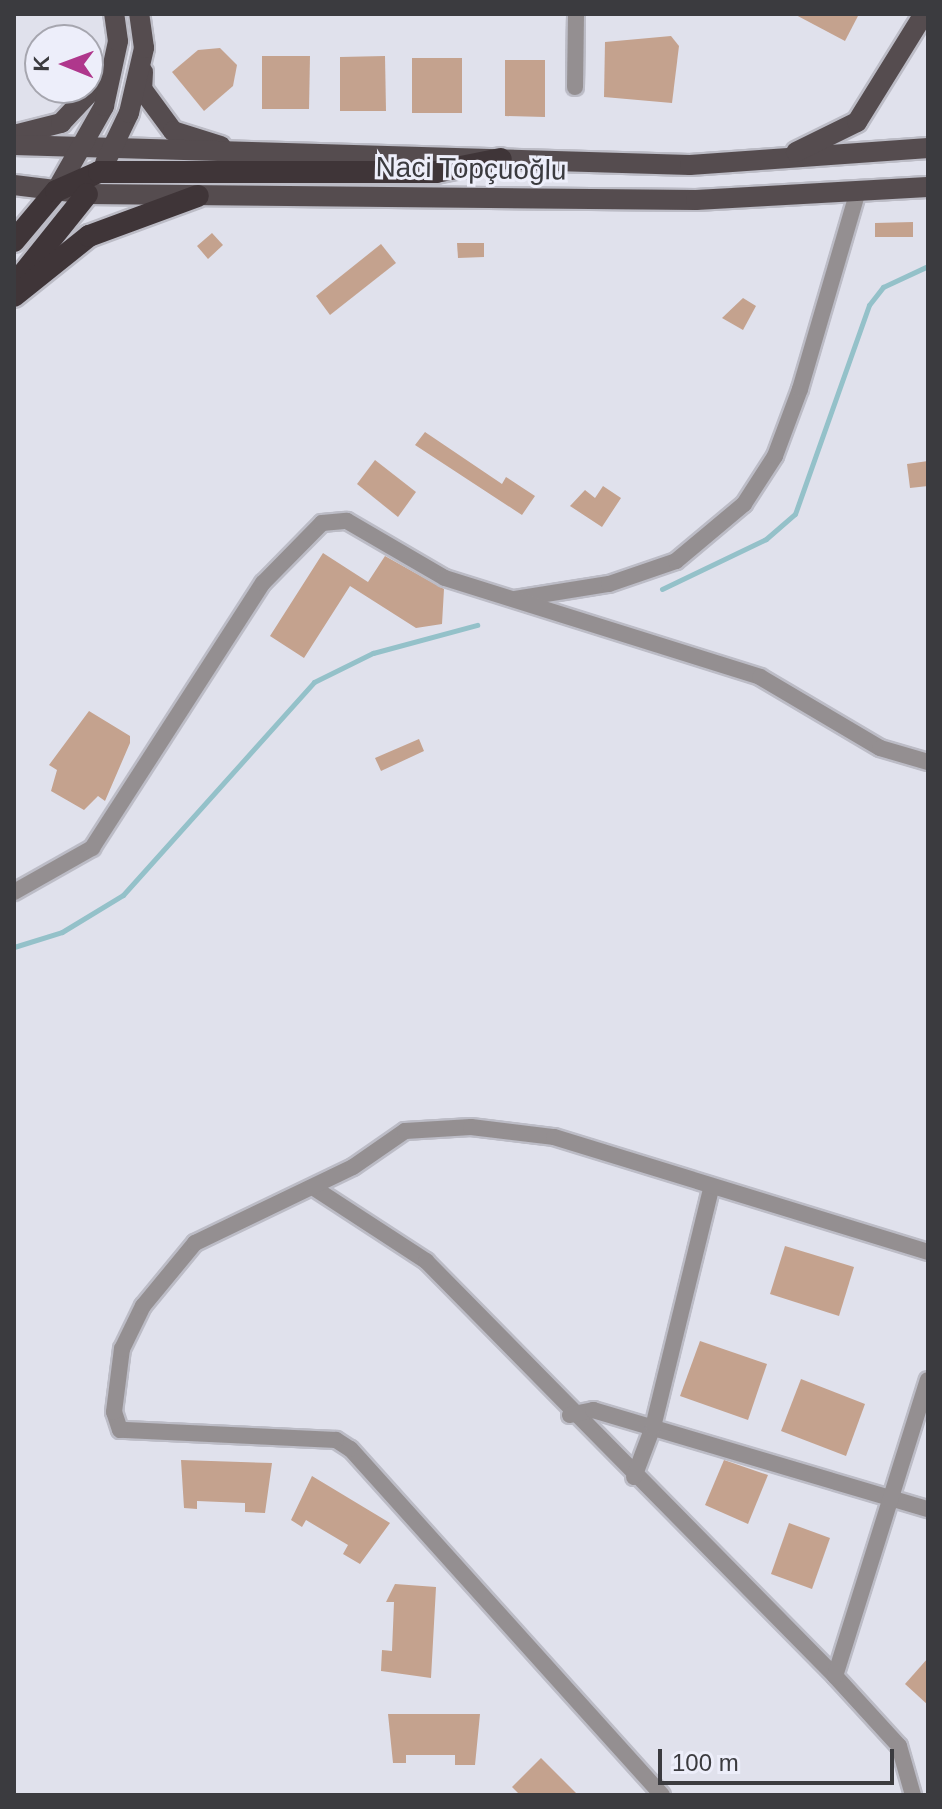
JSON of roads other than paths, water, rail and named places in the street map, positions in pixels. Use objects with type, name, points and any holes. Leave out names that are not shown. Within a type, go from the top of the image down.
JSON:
[{"type":"highway","points":[[14,241],[56,191],[99,172],[436,172],[501,159]]},
{"type":"highway","points":[[14,285],[87,194]]},
{"type":"highway","points":[[14,296],[89,236],[198,196]]},
{"type":"main road","points":[[56,191],[84,150],[104,106],[118,41],[114,14]]},
{"type":"main road","points":[[139,14],[144,48],[142,89],[173,131],[256,155]]},
{"type":"main road","points":[[766,162],[834,139],[857,122],[924,14]]},
{"type":"main road","points":[[14,135],[61,123],[82,108],[105,77],[118,41]]},
{"type":"main road","points":[[87,194],[113,153],[144,48]]},
{"type":"main road","name":"Naci Topçuoğlu","points":[[14,145],[113,153],[766,162],[928,148]]},
{"type":"main road","name":"Naci Topçuoğlu","points":[[14,185],[87,194],[696,200],[857,194],[928,187]]},
{"type":"street","points":[[575,87],[576,14]]},
{"type":"street","points":[[509,599],[609,584],[676,561],[744,504],[775,456],[800,389],[857,194]]},
{"type":"street","points":[[14,892],[92,848],[263,583],[307,531],[347,521],[445,578],[760,677],[880,748],[928,762]]},
{"type":"street","points":[[662,1795],[350,1449],[336,1440],[120,1430],[117,1376],[143,1306],[195,1243],[314,1188],[405,1131],[471,1127],[554,1137],[711,1189],[928,1252]]},
{"type":"street","points":[[314,1188],[426,1261],[570,1415],[835,1676],[899,1746],[921,1777],[913,1795]]},
{"type":"street","points":[[634,1477],[653,1427],[711,1189]]},
{"type":"street","points":[[835,1676],[928,1380]]},
{"type":"street","points":[[570,1415],[587,1409],[928,1509]]},
{"type":"waterway","points":[[662,589],[766,539],[795,514],[869,305],[883,287],[928,266]]},
{"type":"waterway","points":[[14,947],[62,932],[123,895],[314,682],[373,653],[477,625]]}]
